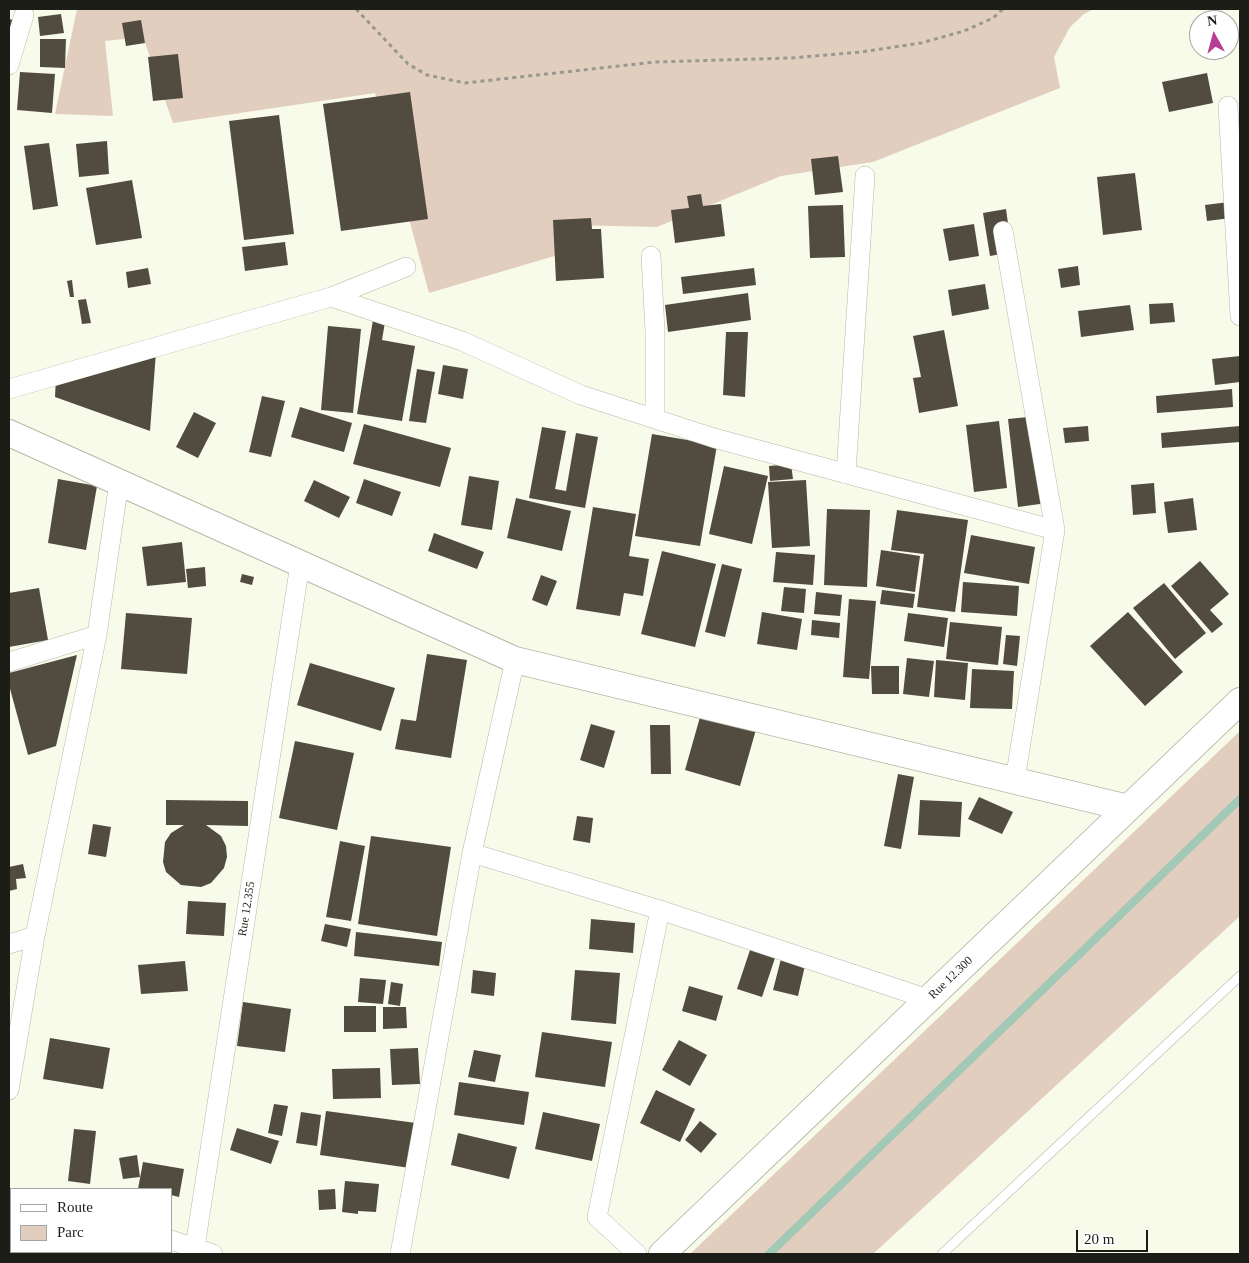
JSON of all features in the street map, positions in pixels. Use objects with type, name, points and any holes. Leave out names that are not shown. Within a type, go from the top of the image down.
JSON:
[{"type":"street","points":[[9,65],[24,15]]},
{"type":"street","points":[[1228,106],[1240,316]]},
{"type":"street","points":[[846,474],[865,176]]},
{"type":"street","points":[[1003,231],[1055,530],[1015,780]]},
{"type":"street","points":[[651,256],[655,331],[655,418]]},
{"type":"street","points":[[9,388],[331,297],[406,267]]},
{"type":"street","points":[[331,297],[462,341],[581,395],[714,438],[1055,530]]},
{"type":"street","points":[[9,433],[515,660],[1128,808]]},
{"type":"street","points":[[9,1090],[35,936],[97,635],[118,482]]},
{"type":"street","name":"Rue 12.355","points":[[196,1251],[300,564]]},
{"type":"street","points":[[9,662],[97,635]]},
{"type":"street","points":[[400,1254],[472,853],[515,660]]},
{"type":"street","name":"Rue 12.300","points":[[662,1254],[1240,701]]},
{"type":"street","points":[[472,853],[660,910],[928,999]]},
{"type":"street","points":[[637,1254],[597,1218],[660,910]]},
{"type":"street","points":[[9,944],[35,936]]},
{"type":"street","points":[[172,1240],[196,1251],[212,1254]]},
{"type":"lane","points":[[942,1254],[1240,976]]},
{"type":"path","points":[[356,9],[408,64],[428,75],[465,83],[646,63],[791,58],[861,52],[921,43],[964,31],[993,18],[1003,9]]},
{"type":"green space","points":[[77,9],[1094,9],[1084,14],[1070,27],[1054,57],[1060,88],[873,162],[781,176],[657,227],[568,225],[568,252],[429,293],[375,93],[173,123],[143,37],[105,41],[113,116],[55,114]]},
{"type":"green space","points":[[1240,731],[1240,916],[873,1254],[690,1254]]},
{"type":"building","points":[[61,14],[64,33],[40,36],[38,17]]},
{"type":"building","points":[[9,19],[13,20],[9,32]]},
{"type":"building","points":[[141,20],[145,43],[126,46],[122,23]]},
{"type":"building","points":[[40,39],[66,39],[65,68],[40,67]]},
{"type":"building","points":[[178,54],[183,98],[153,101],[148,57]]},
{"type":"building","points":[[20,72],[55,74],[52,113],[17,110]]},
{"type":"building","points":[[1207,73],[1213,103],[1169,112],[1162,82]]},
{"type":"building","points":[[410,92],[428,219],[341,231],[323,104]]},
{"type":"building","points":[[279,115],[294,234],[244,240],[229,121]]},
{"type":"building","points":[[107,141],[109,174],[79,177],[76,144]]},
{"type":"building","points":[[49,143],[58,206],[33,210],[24,146]]},
{"type":"building","points":[[838,156],[843,192],[815,195],[811,159]]},
{"type":"building","points":[[1135,173],[1142,230],[1103,235],[1097,177]]},
{"type":"building","points":[[132,180],[142,238],[96,245],[86,188]]},
{"type":"building","points":[[701,194],[703,206],[721,204],[725,236],[675,243],[671,210],[689,208],[687,196]]},
{"type":"building","points":[[1237,201],[1239,217],[1207,221],[1205,205]]},
{"type":"building","points":[[843,205],[845,257],[810,258],[808,206]]},
{"type":"building","points":[[1006,209],[1012,252],[990,256],[983,213]]},
{"type":"building","points":[[591,218],[592,229],[601,229],[604,278],[556,281],[553,220]]},
{"type":"building","points":[[974,224],[979,256],[949,261],[943,229]]},
{"type":"building","points":[[285,242],[288,265],[245,271],[242,247]]},
{"type":"building","points":[[1078,266],[1080,285],[1061,288],[1058,269]]},
{"type":"building","points":[[148,268],[151,284],[128,288],[126,272]]},
{"type":"building","points":[[754,268],[756,285],[683,294],[681,277]]},
{"type":"building","points":[[72,280],[74,297],[70,297],[67,281]]},
{"type":"building","points":[[985,284],[989,309],[952,316],[948,290]]},
{"type":"building","points":[[748,293],[751,320],[668,332],[665,305]]},
{"type":"building","points":[[86,299],[91,323],[82,324],[78,300]]},
{"type":"building","points":[[1173,303],[1175,322],[1150,324],[1149,304]]},
{"type":"building","points":[[1130,305],[1134,330],[1081,337],[1078,311]]},
{"type":"building","points":[[373,320],[385,322],[382,340],[415,346],[402,421],[357,414]]},
{"type":"building","points":[[328,326],[361,329],[353,413],[321,410]]},
{"type":"building","points":[[944,330],[958,406],[919,413],[913,378],[921,377],[913,336]]},
{"type":"building","points":[[726,332],[748,332],[745,397],[723,395]]},
{"type":"building","points":[[156,352],[150,431],[55,397],[56,377]]},
{"type":"building","points":[[1240,356],[1240,382],[1215,385],[1212,359]]},
{"type":"building","points":[[443,365],[468,369],[463,399],[438,394]]},
{"type":"building","points":[[417,369],[435,372],[426,423],[409,421]]},
{"type":"building","points":[[1232,389],[1233,407],[1157,413],[1156,396]]},
{"type":"building","points":[[262,396],[285,401],[271,457],[249,452]]},
{"type":"building","points":[[300,407],[352,423],[344,452],[291,437]]},
{"type":"building","points":[[194,412],[216,423],[198,458],[176,447]]},
{"type":"building","points":[[1038,416],[1047,503],[1018,507],[1008,419]]},
{"type":"building","points":[[999,421],[1007,488],[974,492],[966,425]]},
{"type":"building","points":[[364,424],[451,448],[440,487],[353,464]]},
{"type":"building","points":[[1088,426],[1089,441],[1065,443],[1063,428]]},
{"type":"building","points":[[1240,426],[1240,442],[1162,448],[1161,433]]},
{"type":"building","points":[[542,427],[566,431],[555,489],[566,491],[576,433],[598,437],[585,508],[529,498]]},
{"type":"building","points":[[652,434],[717,445],[700,546],[635,536]]},
{"type":"building","points":[[791,464],[793,479],[770,481],[769,466]]},
{"type":"building","points":[[724,466],[768,476],[752,544],[709,534]]},
{"type":"building","points":[[469,476],[499,481],[492,530],[461,525]]},
{"type":"building","points":[[58,479],[97,486],[86,550],[48,543]]},
{"type":"building","points":[[364,479],[401,492],[392,516],[356,503]]},
{"type":"building","points":[[314,480],[350,497],[339,518],[304,501]]},
{"type":"building","points":[[806,480],[810,546],[772,548],[768,482]]},
{"type":"building","points":[[1154,483],[1156,513],[1133,515],[1131,485]]},
{"type":"building","points":[[516,498],[571,511],[562,551],[507,538]]},
{"type":"building","points":[[1193,498],[1197,530],[1168,533],[1164,502]]},
{"type":"building","points":[[593,507],[636,514],[629,556],[649,559],[643,596],[624,593],[620,616],[576,609]]},
{"type":"building","points":[[827,509],[870,510],[867,587],[824,585]]},
{"type":"building","points":[[897,510],[968,520],[955,612],[917,607],[924,554],[891,550]]},
{"type":"building","points":[[434,533],[484,552],[477,569],[428,551]]},
{"type":"building","points":[[971,535],[1035,547],[1029,584],[964,573]]},
{"type":"building","points":[[182,542],[186,582],[147,586],[142,547]]},
{"type":"building","points":[[881,550],[920,556],[915,592],[876,586]]},
{"type":"building","points":[[662,551],[716,564],[695,647],[641,634]]},
{"type":"building","points":[[776,552],[815,555],[813,585],[773,582]]},
{"type":"building","points":[[1200,561],[1229,594],[1210,610],[1223,624],[1212,633],[1171,586]]},
{"type":"building","points":[[722,564],[742,569],[725,637],[705,632]]},
{"type":"building","points":[[205,567],[206,586],[188,588],[186,569]]},
{"type":"building","points":[[242,574],[254,577],[252,585],[240,582]]},
{"type":"building","points":[[541,575],[557,581],[547,606],[532,600]]},
{"type":"building","points":[[963,582],[1019,586],[1017,616],[961,612]]},
{"type":"building","points":[[1164,583],[1206,633],[1175,659],[1133,608]]},
{"type":"building","points":[[784,587],[806,589],[804,613],[781,611]]},
{"type":"building","points":[[39,588],[48,640],[9,647],[9,593]]},
{"type":"building","points":[[882,590],[915,594],[913,608],[880,604]]},
{"type":"building","points":[[816,592],[842,595],[840,616],[814,614]]},
{"type":"building","points":[[849,599],[876,601],[869,679],[843,677]]},
{"type":"building","points":[[762,612],[802,619],[797,650],[757,644]]},
{"type":"building","points":[[1128,612],[1183,672],[1145,706],[1090,646]]},
{"type":"building","points":[[126,613],[192,618],[187,674],[121,669]]},
{"type":"building","points":[[908,613],[948,618],[944,647],[904,641]]},
{"type":"building","points":[[812,620],[840,623],[839,638],[811,635]]},
{"type":"building","points":[[950,622],[1002,627],[998,665],[946,659]]},
{"type":"building","points":[[1006,635],[1020,636],[1017,666],[1003,664]]},
{"type":"building","points":[[427,654],[467,660],[451,758],[395,749],[401,719],[416,721]]},
{"type":"building","points":[[77,655],[56,746],[28,755],[9,685],[9,673]]},
{"type":"building","points":[[907,658],[934,661],[929,697],[903,694]]},
{"type":"building","points":[[936,660],[968,663],[965,700],[934,697]]},
{"type":"building","points":[[310,663],[395,688],[381,731],[297,705]]},
{"type":"building","points":[[871,666],[899,666],[899,694],[872,694]]},
{"type":"building","points":[[972,669],[1014,671],[1012,709],[970,708]]},
{"type":"building","points":[[702,710],[757,726],[740,786],[685,770]]},
{"type":"building","points":[[591,724],[615,731],[604,768],[580,760]]},
{"type":"building","points":[[650,725],[670,725],[671,774],[651,774]]},
{"type":"building","points":[[295,741],[354,753],[337,830],[279,818]]},
{"type":"building","points":[[898,774],[914,777],[901,849],[884,846]]},
{"type":"building","points":[[979,797],[1013,812],[1002,834],[968,819]]},
{"type":"building","points":[[166,800],[248,801],[248,826],[206,825],[221,836],[226,846],[227,857],[224,868],[211,883],[201,887],[181,885],[166,872],[163,862],[165,842],[171,833],[184,825],[166,825]]},
{"type":"building","points":[[920,800],[962,802],[960,837],[918,835]]},
{"type":"building","points":[[577,816],[593,818],[590,843],[573,840]]},
{"type":"building","points":[[93,824],[111,827],[106,857],[88,854]]},
{"type":"building","points":[[371,836],[451,847],[437,936],[358,924]]},
{"type":"building","points":[[340,841],[365,846],[351,921],[326,917]]},
{"type":"building","points":[[23,864],[26,878],[16,879],[17,889],[9,891],[9,867]]},
{"type":"building","points":[[188,901],[226,903],[224,936],[186,934]]},
{"type":"building","points":[[591,919],[635,923],[633,953],[589,949]]},
{"type":"building","points":[[325,924],[351,929],[347,947],[321,941]]},
{"type":"building","points":[[356,932],[442,942],[439,966],[354,956]]},
{"type":"building","points":[[753,941],[778,949],[762,997],[737,989]]},
{"type":"building","points":[[782,955],[806,961],[798,996],[773,990]]},
{"type":"building","points":[[185,961],[188,991],[141,994],[138,965]]},
{"type":"building","points":[[473,970],[496,973],[494,996],[471,993]]},
{"type":"building","points":[[575,970],[620,973],[616,1024],[571,1020]]},
{"type":"building","points":[[360,978],[386,980],[383,1004],[358,1002]]},
{"type":"building","points":[[391,982],[403,984],[400,1006],[388,1004]]},
{"type":"building","points":[[689,986],[723,996],[716,1021],[682,1011]]},
{"type":"building","points":[[243,1002],[291,1009],[285,1052],[237,1046]]},
{"type":"building","points":[[344,1006],[376,1006],[376,1032],[344,1032]]},
{"type":"building","points":[[383,1007],[406,1007],[407,1028],[383,1029]]},
{"type":"building","points":[[542,1032],[612,1042],[605,1087],[535,1077]]},
{"type":"building","points":[[50,1038],[110,1048],[103,1089],[43,1079]]},
{"type":"building","points":[[679,1040],[707,1055],[690,1086],[662,1070]]},
{"type":"building","points":[[418,1048],[420,1084],[392,1085],[390,1049]]},
{"type":"building","points":[[474,1050],[501,1055],[495,1082],[468,1077]]},
{"type":"building","points":[[380,1068],[381,1098],[333,1099],[332,1069]]},
{"type":"building","points":[[459,1082],[529,1092],[524,1125],[454,1115]]},
{"type":"building","points":[[656,1090],[695,1109],[680,1142],[640,1123]]},
{"type":"building","points":[[274,1104],[288,1106],[282,1136],[268,1133]]},
{"type":"building","points":[[326,1111],[416,1123],[410,1168],[320,1155]]},
{"type":"building","points":[[301,1112],[321,1115],[317,1146],[296,1143]]},
{"type":"building","points":[[543,1112],[600,1124],[592,1161],[535,1149]]},
{"type":"building","points":[[700,1121],[717,1134],[701,1153],[685,1140]]},
{"type":"building","points":[[237,1128],[279,1141],[271,1164],[230,1150]]},
{"type":"building","points":[[74,1129],[96,1131],[90,1184],[68,1181]]},
{"type":"building","points":[[458,1133],[517,1147],[509,1179],[451,1165]]},
{"type":"building","points":[[137,1155],[140,1177],[123,1179],[119,1158]]},
{"type":"building","points":[[143,1162],[184,1169],[179,1197],[172,1195],[172,1188],[138,1188]]},
{"type":"building","points":[[345,1181],[379,1184],[376,1212],[358,1211],[358,1214],[342,1212]]},
{"type":"building","points":[[335,1189],[336,1209],[319,1210],[318,1190]]},
{"type":"building","points":[[100,1253],[104,1254],[78,1254]]},
{"type":"waterway","points":[[769,1254],[1240,799]]}]
